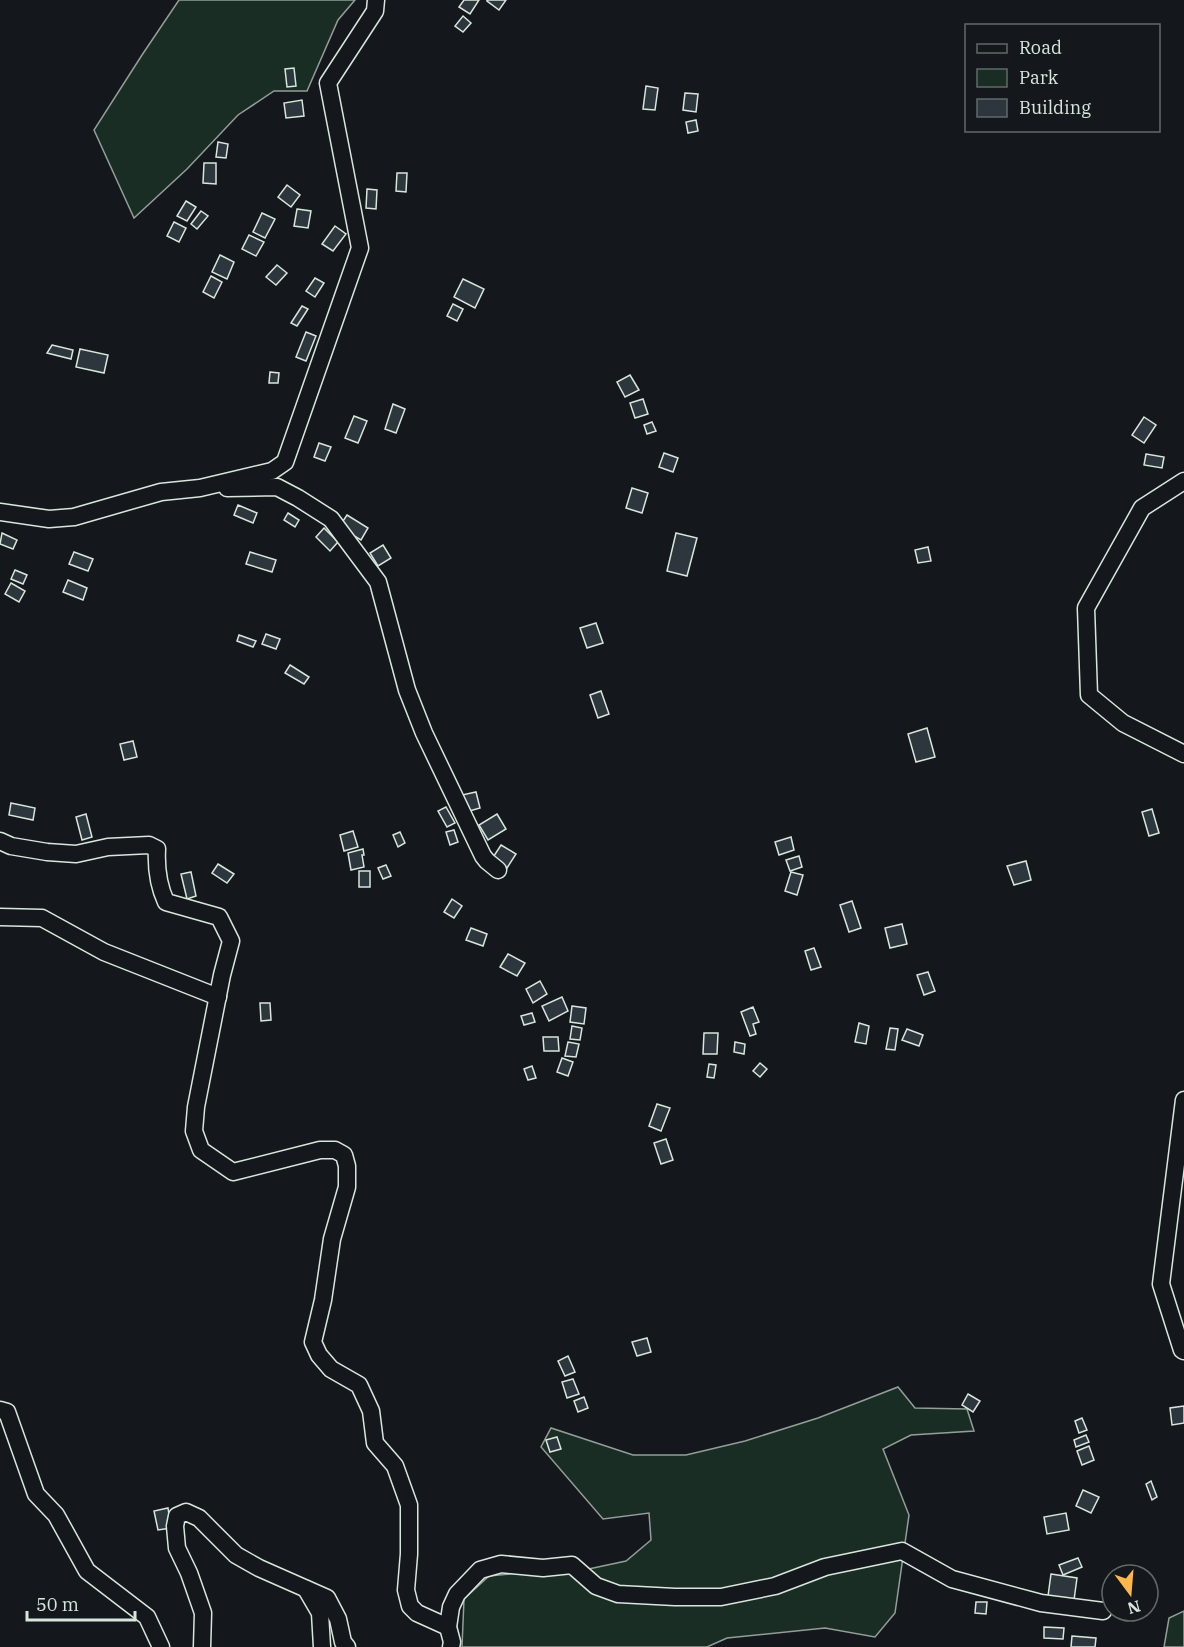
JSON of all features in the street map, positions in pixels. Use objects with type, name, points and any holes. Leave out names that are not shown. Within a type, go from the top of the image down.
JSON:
[{"type":"street","points":[[200,488],[272,471],[285,462],[303,413],[360,248],[328,83],[375,11],[376,0]]},
{"type":"street","points":[[1184,481],[1142,508],[1086,608],[1089,695],[1124,723],[1184,754]]},
{"type":"street","points":[[0,512],[49,519],[74,517],[161,492],[200,488],[277,486],[331,519],[378,582],[407,690],[424,733],[483,856],[498,870]]},
{"type":"street","points":[[0,841],[11,846],[76,854],[108,848],[149,845],[157,849],[156,865],[160,889],[166,902],[219,917],[231,941],[196,1107],[194,1131],[201,1150],[233,1172],[321,1150],[335,1150],[344,1155],[347,1166],[347,1187],[332,1239],[323,1300],[313,1342],[319,1355],[331,1369],[358,1385],[371,1411],[375,1443],[395,1466],[409,1505],[406,1590],[410,1606],[417,1613],[448,1627]]},
{"type":"street","points":[[0,917],[42,918],[104,952],[218,997]]},
{"type":"street","points":[[1184,1100],[1161,1284],[1184,1351]]},
{"type":"street","points":[[0,1410],[7,1412],[36,1494],[56,1515],[87,1571],[147,1617],[161,1647]]},
{"type":"street","points":[[202,1647],[203,1613],[189,1573],[177,1548],[175,1526],[177,1516],[186,1512],[199,1518],[236,1555],[259,1568],[327,1598],[338,1619],[347,1647]]},
{"type":"street","points":[[451,1647],[448,1627],[457,1594],[480,1570],[501,1564],[543,1568],[572,1565],[596,1586],[618,1594],[721,1598],[775,1586],[825,1567],[902,1551],[952,1579],[1041,1603],[1100,1611]]},
{"type":"street","points":[[306,1589],[320,1612],[322,1647]]},
{"type":"green space","points":[[179,0],[355,0],[338,20],[307,91],[274,91],[238,115],[187,169],[134,218],[94,130]]},
{"type":"green space","points":[[898,1387],[915,1408],[967,1409],[974,1431],[911,1435],[883,1449],[909,1515],[895,1613],[875,1637],[825,1628],[727,1638],[707,1647],[462,1647],[464,1599],[489,1576],[519,1573],[570,1573],[626,1561],[651,1540],[649,1513],[603,1519],[541,1447],[551,1428],[633,1455],[686,1455],[745,1441],[818,1418]]},
{"type":"green space","points":[[1184,1611],[1184,1647],[1164,1647],[1169,1618]]},
{"type":"building","points":[[464,0],[479,0],[470,14],[459,7]]},
{"type":"building","points":[[487,0],[506,0],[499,10]]},
{"type":"building","points":[[463,16],[471,23],[463,32],[455,26]]},
{"type":"building","points":[[294,68],[296,86],[287,87],[285,69]]},
{"type":"building","points":[[646,86],[658,88],[655,110],[643,109]]},
{"type":"building","points":[[685,93],[698,94],[696,112],[683,110]]},
{"type":"building","points":[[302,100],[304,116],[286,118],[284,103]]},
{"type":"building","points":[[696,120],[698,131],[688,133],[686,122]]},
{"type":"building","points":[[218,142],[228,144],[226,158],[216,157]]},
{"type":"building","points":[[204,163],[216,163],[216,184],[203,183]]},
{"type":"building","points":[[397,173],[407,173],[406,192],[396,191]]},
{"type":"building","points":[[287,185],[300,195],[291,207],[278,197]]},
{"type":"building","points":[[367,189],[377,190],[376,209],[366,208]]},
{"type":"building","points":[[186,201],[196,207],[187,221],[177,216]]},
{"type":"building","points":[[297,209],[311,211],[308,228],[294,226]]},
{"type":"building","points":[[201,211],[208,216],[197,229],[191,224]]},
{"type":"building","points":[[262,213],[275,219],[265,238],[253,232]]},
{"type":"building","points":[[174,222],[186,228],[179,242],[167,236]]},
{"type":"building","points":[[335,226],[346,234],[333,251],[322,244]]},
{"type":"building","points":[[249,235],[264,242],[256,256],[242,249]]},
{"type":"building","points":[[220,255],[234,262],[227,279],[212,272]]},
{"type":"building","points":[[277,265],[287,273],[276,285],[266,277]]},
{"type":"building","points":[[211,276],[222,282],[214,298],[203,292]]},
{"type":"building","points":[[315,278],[324,283],[315,297],[306,291]]},
{"type":"building","points":[[463,279],[484,289],[475,308],[454,297]]},
{"type":"building","points":[[453,304],[463,309],[457,321],[447,316]]},
{"type":"building","points":[[302,306],[308,309],[297,326],[291,323]]},
{"type":"building","points":[[306,332],[316,336],[306,361],[296,357]]},
{"type":"building","points":[[52,345],[73,350],[71,359],[47,353]]},
{"type":"building","points":[[80,349],[108,355],[104,373],[76,367]]},
{"type":"building","points":[[270,372],[279,373],[278,383],[269,383]]},
{"type":"building","points":[[630,375],[639,390],[625,397],[617,382]]},
{"type":"building","points":[[643,399],[648,414],[635,418],[630,403]]},
{"type":"building","points":[[393,404],[405,409],[396,433],[385,429]]},
{"type":"building","points":[[354,416],[367,421],[358,443],[345,438]]},
{"type":"building","points":[[1144,417],[1156,425],[1144,443],[1132,435]]},
{"type":"building","points":[[652,422],[656,431],[647,434],[644,425]]},
{"type":"building","points":[[319,443],[331,447],[325,461],[314,457]]},
{"type":"building","points":[[664,453],[678,458],[673,472],[659,467]]},
{"type":"building","points":[[1146,454],[1164,457],[1162,468],[1144,465]]},
{"type":"building","points":[[632,488],[648,493],[642,513],[626,508]]},
{"type":"building","points":[[238,505],[257,513],[253,523],[234,515]]},
{"type":"building","points":[[288,513],[299,520],[295,527],[284,520]]},
{"type":"building","points":[[347,515],[368,528],[361,540],[339,527]]},
{"type":"building","points":[[324,528],[338,542],[330,551],[316,537]]},
{"type":"building","points":[[2,533],[17,540],[13,549],[0,544]]},
{"type":"building","points":[[676,533],[697,538],[687,576],[667,571]]},
{"type":"building","points":[[383,545],[391,558],[378,566],[370,553]]},
{"type":"building","points":[[928,547],[931,561],[918,563],[915,550]]},
{"type":"building","points":[[74,552],[93,559],[88,571],[69,564]]},
{"type":"building","points":[[250,552],[276,560],[272,572],[246,564]]},
{"type":"building","points":[[15,570],[27,575],[23,584],[11,579]]},
{"type":"building","points":[[68,580],[87,588],[83,600],[63,592]]},
{"type":"building","points":[[11,583],[25,591],[19,602],[5,594]]},
{"type":"building","points":[[596,623],[603,643],[587,648],[580,628]]},
{"type":"building","points":[[266,634],[280,639],[276,649],[262,644]]},
{"type":"building","points":[[239,635],[256,641],[253,647],[237,641]]},
{"type":"building","points":[[290,665],[309,677],[304,684],[285,673]]},
{"type":"building","points":[[601,691],[609,714],[598,718],[590,695]]},
{"type":"building","points":[[927,728],[935,757],[916,762],[908,734]]},
{"type":"building","points":[[133,741],[137,757],[124,760],[120,744]]},
{"type":"building","points":[[476,792],[480,808],[466,812],[462,795]]},
{"type":"building","points":[[11,803],[35,808],[33,820],[9,815]]},
{"type":"building","points":[[446,807],[455,823],[447,827],[438,811]]},
{"type":"building","points":[[1152,809],[1159,833],[1149,836],[1142,812]]},
{"type":"building","points":[[86,814],[92,837],[82,840],[76,817]]},
{"type":"building","points":[[497,814],[506,829],[488,840],[479,825]]},
{"type":"building","points":[[454,830],[458,842],[450,845],[446,832]]},
{"type":"building","points":[[353,831],[358,847],[344,851],[340,835]]},
{"type":"building","points":[[400,832],[405,843],[398,847],[393,835]]},
{"type":"building","points":[[791,837],[794,850],[779,855],[775,842]]},
{"type":"building","points":[[501,845],[516,854],[507,868],[492,859]]},
{"type":"building","points":[[363,849],[364,867],[351,870],[348,853]]},
{"type":"building","points":[[799,856],[802,867],[790,871],[786,860]]},
{"type":"building","points":[[1026,861],[1031,880],[1014,885],[1007,866]]},
{"type":"building","points":[[218,864],[234,874],[227,883],[212,873]]},
{"type":"building","points":[[386,865],[391,876],[383,879],[378,868]]},
{"type":"building","points":[[359,871],[370,871],[370,887],[359,887]]},
{"type":"building","points":[[191,872],[196,896],[187,899],[181,874]]},
{"type":"building","points":[[791,872],[803,875],[797,895],[785,891]]},
{"type":"building","points":[[452,899],[462,906],[454,918],[444,912]]},
{"type":"building","points":[[852,901],[861,928],[849,932],[840,905]]},
{"type":"building","points":[[902,924],[907,944],[890,948],[885,928]]},
{"type":"building","points":[[471,928],[487,934],[483,946],[466,940]]},
{"type":"building","points":[[814,948],[821,967],[811,970],[805,951]]},
{"type":"building","points":[[508,954],[525,963],[517,976],[500,967]]},
{"type":"building","points":[[928,972],[935,991],[924,995],[917,975]]},
{"type":"building","points":[[540,981],[547,994],[533,1003],[526,989]]},
{"type":"building","points":[[562,997],[568,1011],[549,1021],[542,1006]]},
{"type":"building","points":[[260,1003],[270,1003],[271,1020],[261,1021]]},
{"type":"building","points":[[572,1006],[586,1008],[584,1024],[570,1022]]},
{"type":"building","points":[[753,1007],[759,1022],[753,1024],[756,1034],[750,1036],[741,1012]]},
{"type":"building","points":[[532,1013],[535,1022],[524,1025],[521,1016]]},
{"type":"building","points":[[859,1023],[869,1026],[866,1044],[855,1042]]},
{"type":"building","points":[[572,1026],[582,1028],[580,1040],[570,1039]]},
{"type":"building","points":[[890,1028],[898,1029],[895,1050],[886,1049]]},
{"type":"building","points":[[907,1029],[923,1035],[919,1046],[902,1040]]},
{"type":"building","points":[[704,1033],[718,1033],[717,1054],[703,1054]]},
{"type":"building","points":[[543,1037],[558,1037],[559,1051],[544,1051]]},
{"type":"building","points":[[568,1042],[579,1044],[576,1057],[565,1056]]},
{"type":"building","points":[[735,1042],[745,1044],[744,1054],[734,1052]]},
{"type":"building","points":[[562,1058],[573,1062],[568,1076],[557,1072]]},
{"type":"building","points":[[760,1063],[767,1069],[760,1077],[753,1071]]},
{"type":"building","points":[[709,1064],[716,1065],[714,1078],[707,1077]]},
{"type":"building","points":[[532,1066],[536,1078],[528,1080],[524,1069]]},
{"type":"building","points":[[657,1104],[670,1108],[661,1131],[649,1126]]},
{"type":"building","points":[[666,1139],[673,1160],[661,1164],[654,1143]]},
{"type":"building","points":[[647,1338],[651,1352],[637,1356],[632,1342]]},
{"type":"building","points":[[568,1356],[575,1372],[565,1376],[558,1361]]},
{"type":"building","points":[[573,1379],[579,1394],[567,1398],[562,1382]]},
{"type":"building","points":[[968,1394],[980,1401],[973,1412],[962,1405]]},
{"type":"building","points":[[584,1397],[588,1408],[578,1412],[574,1401]]},
{"type":"building","points":[[1184,1406],[1184,1423],[1172,1425],[1170,1408]]},
{"type":"building","points":[[1082,1418],[1087,1430],[1079,1433],[1075,1421]]},
{"type":"building","points":[[1086,1435],[1089,1442],[1076,1447],[1074,1440]]},
{"type":"building","points":[[557,1437],[561,1449],[550,1452],[546,1440]]},
{"type":"building","points":[[1089,1446],[1094,1460],[1082,1465],[1077,1451]]},
{"type":"building","points":[[1151,1481],[1157,1497],[1152,1500],[1146,1484]]},
{"type":"building","points":[[1083,1490],[1099,1497],[1091,1513],[1076,1506]]},
{"type":"building","points":[[168,1508],[171,1528],[158,1530],[154,1511]]},
{"type":"building","points":[[1066,1513],[1069,1530],[1047,1534],[1044,1517]]},
{"type":"building","points":[[1078,1558],[1082,1567],[1063,1575],[1059,1565]]},
{"type":"building","points":[[1051,1574],[1077,1578],[1074,1600],[1048,1596]]},
{"type":"building","points":[[976,1602],[987,1602],[986,1614],[975,1613]]},
{"type":"building","points":[[1044,1627],[1064,1628],[1063,1639],[1044,1638]]},
{"type":"building","points":[[1072,1636],[1096,1638],[1095,1647],[1071,1647]]}]
